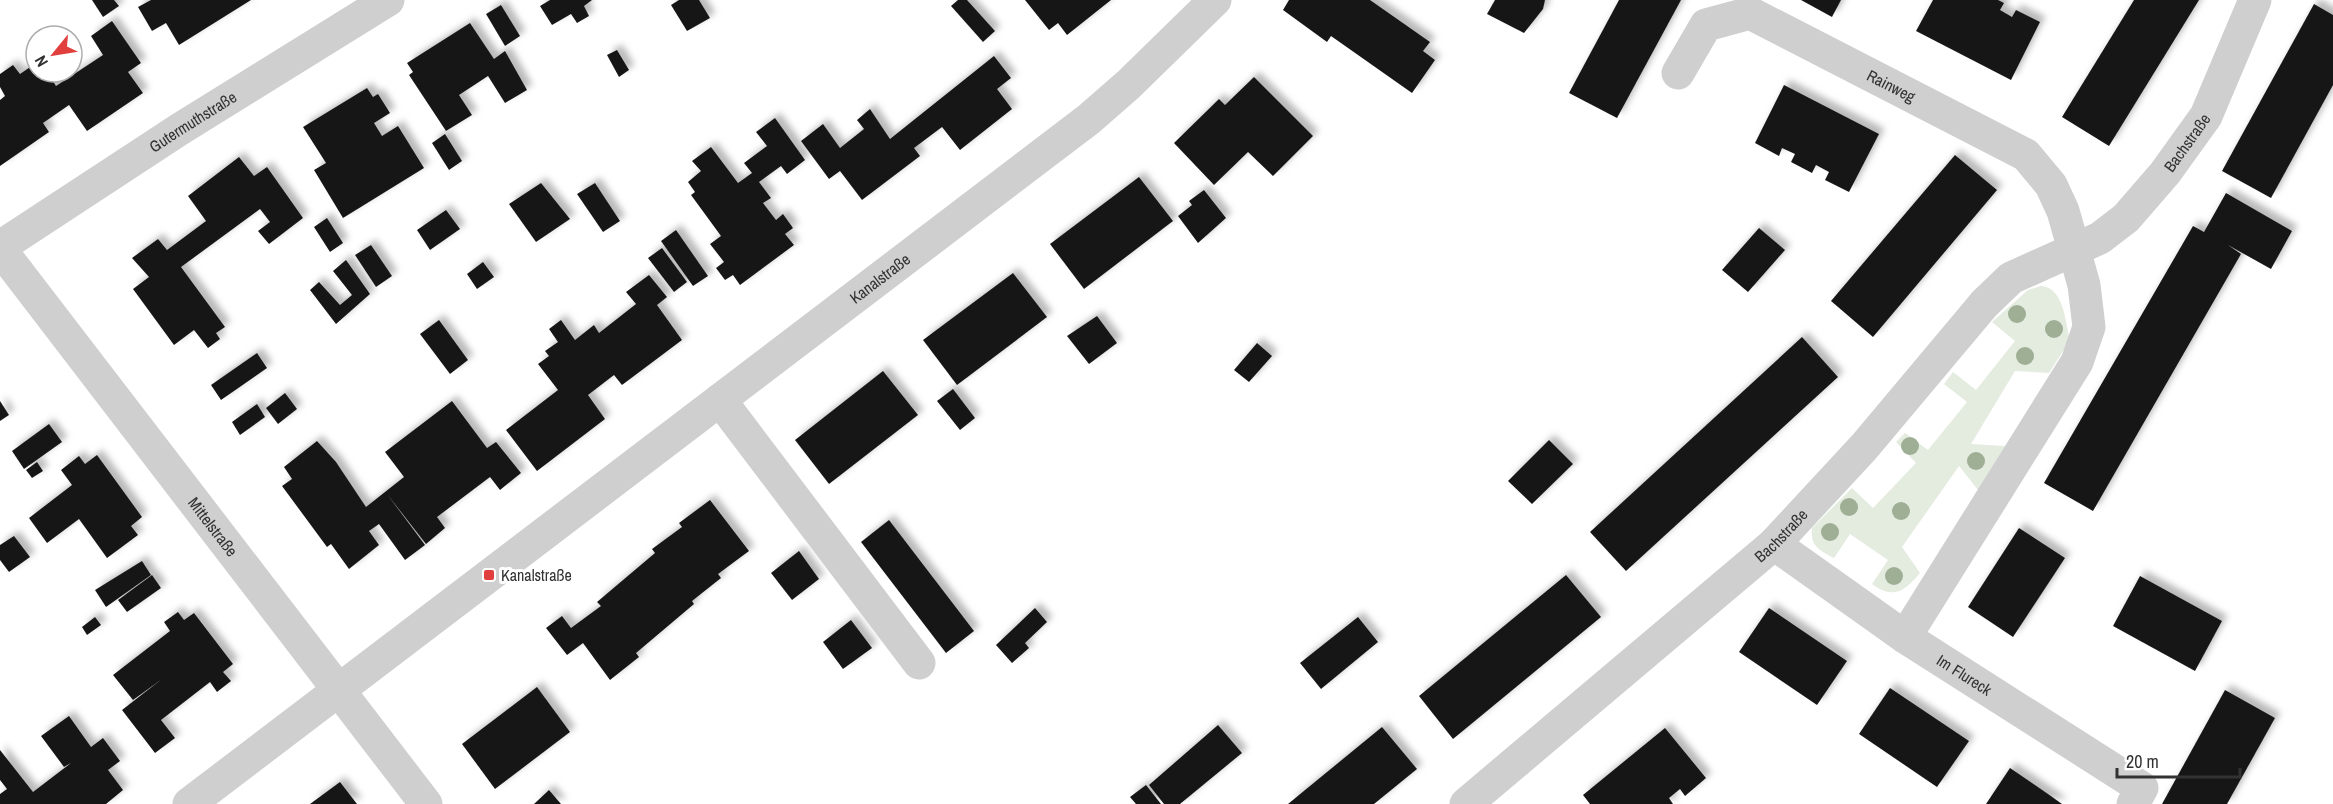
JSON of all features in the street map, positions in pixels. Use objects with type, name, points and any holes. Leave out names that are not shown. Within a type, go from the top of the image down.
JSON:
[{"type":"street","name":"Gutermuthstraße","points":[[0,248],[190,123],[387,0]]},
{"type":"street","name":"Kanalstraße","points":[[189,804],[1089,119],[1129,84],[1215,0]]},
{"type":"street","name":"Bachstraße","points":[[1466,804],[1774,544],[1864,447],[1984,304],[2011,278],[2100,238],[2126,218],[2164,173],[2206,116],[2255,0]]},
{"type":"street","name":"Rainweg","points":[[1678,73],[1706,25],[1750,13],[2026,155],[2051,185],[2063,211],[2074,248]]},
{"type":"street","name":"Mittelstraße","points":[[0,248],[426,804]]},
{"type":"street","points":[[1905,637],[2077,362],[2089,327],[2084,285],[2074,248]]},
{"type":"street","points":[[720,400],[920,663]]},
{"type":"street","name":"Im Flureck","points":[[1774,544],[1905,637],[2142,788],[2133,804]]},
{"type":"shaded area","points":[[2041,286],[2049,288],[2059,299],[2070,340],[2049,373],[2015,371],[1971,444],[2005,446],[1978,490],[1959,466],[1902,547],[1920,573],[1904,589],[1886,592],[1872,584],[1888,560],[1850,534],[1834,558],[1820,550],[1812,539],[1812,528],[1852,488],[1873,508],[1916,463],[1896,442],[1905,433],[1928,450],[1967,402],[1944,384],[1953,372],[1976,390],[2015,341],[1992,322],[2028,290]]},
{"type":"building","points":[[92,0],[114,0],[119,6],[103,17]]},
{"type":"building","points":[[151,0],[251,0],[179,45],[166,23],[152,31],[138,7]]},
{"type":"building","points":[[550,0],[592,0],[584,6],[589,16],[577,23],[571,14],[552,25],[540,6]]},
{"type":"building","points":[[679,0],[699,0],[710,18],[687,31],[671,5]]},
{"type":"building","points":[[958,0],[967,0],[995,31],[983,42],[951,6]]},
{"type":"building","points":[[1025,0],[1111,0],[1067,35],[1058,23],[1049,30]]},
{"type":"building","points":[[1289,0],[1370,0],[1430,42],[1423,51],[1435,60],[1412,93],[1331,36],[1327,42],[1283,10]]},
{"type":"building","points":[[1495,0],[1545,0],[1543,9],[1524,33],[1487,14]]},
{"type":"building","points":[[1619,0],[1681,0],[1617,118],[1569,93]]},
{"type":"building","points":[[1801,0],[1841,0],[1832,17]]},
{"type":"building","points":[[1933,0],[1998,0],[2004,3],[2000,10],[2012,17],[2016,10],[2040,22],[2011,80],[1916,31]]},
{"type":"building","points":[[2134,0],[2199,0],[2109,146],[2062,117]]},
{"type":"building","points":[[2314,4],[2333,15],[2333,85],[2271,198],[2222,171]]},
{"type":"building","points":[[501,5],[520,36],[505,46],[486,14]]},
{"type":"building","points":[[112,21],[141,63],[128,72],[143,93],[87,131],[69,105],[43,123],[49,132],[0,166],[0,100],[5,96],[0,87],[0,74],[13,65],[20,74],[24,71],[24,84],[55,84],[56,86],[84,84],[84,68],[103,55],[91,36]]},
{"type":"building","points":[[470,23],[494,59],[505,51],[527,90],[505,103],[488,76],[459,95],[472,115],[446,131],[409,75],[413,72],[407,63]]},
{"type":"building","points":[[617,50],[629,70],[619,77],[607,55]]},
{"type":"building","points":[[994,56],[1011,78],[997,89],[1012,109],[960,150],[942,127],[914,148],[920,156],[862,200],[840,171],[829,179],[801,141],[823,124],[840,148],[864,129],[857,120],[870,109],[890,139]]},
{"type":"building","points":[[1254,77],[1313,136],[1273,176],[1248,152],[1214,185],[1174,143],[1219,99],[1225,105]]},
{"type":"building","points":[[1784,85],[1879,134],[1849,192],[1825,180],[1829,172],[1816,165],[1812,173],[1791,162],[1795,154],[1782,148],[1779,156],[1755,143]]},
{"type":"building","points":[[367,88],[373,97],[378,94],[390,113],[374,123],[382,136],[398,126],[424,168],[343,218],[314,170],[326,163],[303,127]]},
{"type":"building","points":[[775,118],[805,160],[787,174],[781,166],[759,182],[771,198],[763,203],[776,220],[783,214],[793,228],[785,234],[794,245],[740,285],[733,275],[725,280],[716,268],[724,262],[710,244],[721,236],[691,195],[695,192],[688,182],[701,171],[692,161],[711,147],[738,183],[752,173],[744,163],[767,146],[756,132]]},
{"type":"building","points":[[445,134],[462,161],[449,170],[432,143]]},
{"type":"building","points":[[1955,155],[1997,190],[1873,337],[1831,301]]},
{"type":"building","points":[[239,157],[254,176],[267,167],[303,218],[269,244],[258,231],[270,222],[260,209],[181,267],[225,327],[216,333],[220,339],[208,348],[194,330],[174,345],[133,289],[149,277],[132,258],[158,239],[167,250],[206,221],[188,196]]},
{"type":"building","points":[[1139,177],[1173,221],[1084,289],[1050,244]]},
{"type":"building","points":[[541,183],[570,219],[536,242],[509,204]]},
{"type":"building","points":[[595,183],[620,221],[603,232],[577,194]]},
{"type":"building","points":[[1204,190],[1226,218],[1198,243],[1178,216],[1192,205],[1189,201]]},
{"type":"building","points":[[2226,193],[2292,231],[2271,269],[2228,245],[2241,254],[2093,511],[2044,483],[2193,226],[2204,232]]},
{"type":"building","points":[[446,210],[460,229],[430,250],[417,230]]},
{"type":"building","points":[[327,218],[343,243],[330,252],[314,227]]},
{"type":"building","points":[[1759,228],[1785,250],[1748,292],[1722,270]]},
{"type":"building","points":[[676,230],[708,276],[693,286],[661,241]]},
{"type":"building","points":[[371,245],[392,276],[376,287],[355,255]]},
{"type":"building","points":[[662,248],[687,282],[674,292],[648,258]]},
{"type":"building","points":[[346,260],[370,294],[336,324],[310,290],[319,282],[340,305],[352,295],[333,271]]},
{"type":"building","points":[[483,262],[494,277],[477,289],[467,274]]},
{"type":"building","points":[[1013,273],[1047,317],[957,385],[923,340]]},
{"type":"building","points":[[649,275],[667,297],[657,305],[682,340],[622,385],[614,375],[588,395],[605,419],[537,471],[506,430],[558,390],[538,364],[549,356],[545,351],[558,342],[549,329],[561,320],[575,340],[594,325],[599,333],[636,304],[626,292]]},
{"type":"building","points":[[1097,316],[1117,343],[1089,364],[1067,336]]},
{"type":"building","points":[[439,320],[468,360],[450,374],[420,334]]},
{"type":"building","points":[[1802,337],[1838,377],[1626,571],[1590,532]]},
{"type":"building","points":[[1257,343],[1272,356],[1249,382],[1234,370]]},
{"type":"building","points":[[257,353],[267,368],[221,400],[211,385]]},
{"type":"building","points":[[883,371],[918,415],[829,484],[795,440]]},
{"type":"building","points":[[953,389],[975,418],[960,430],[937,401]]},
{"type":"building","points":[[285,393],[297,409],[278,424],[266,408]]},
{"type":"building","points":[[0,401],[9,415],[0,421]]},
{"type":"building","points":[[452,401],[487,448],[496,442],[521,473],[500,490],[490,477],[437,517],[445,528],[426,544],[387,494],[425,545],[405,560],[379,524],[369,531],[379,545],[349,569],[331,544],[327,547],[282,486],[292,479],[284,467],[317,441],[336,462],[366,507],[404,477],[385,452]]},
{"type":"building","points":[[257,404],[265,417],[240,435],[232,422]]},
{"type":"building","points":[[49,424],[62,442],[24,469],[12,451]]},
{"type":"building","points":[[1549,440],[1573,464],[1532,504],[1508,481]]},
{"type":"building","points":[[97,455],[142,517],[131,526],[138,535],[107,558],[79,519],[47,543],[29,518],[72,485],[61,470],[79,456],[85,464]]},
{"type":"building","points":[[37,462],[43,471],[32,478],[26,470]]},
{"type":"building","points":[[710,500],[749,551],[718,574],[721,578],[692,601],[694,604],[636,653],[639,657],[610,680],[583,643],[567,655],[546,628],[562,616],[571,628],[601,606],[597,602],[655,553],[652,549],[682,527],[679,523]]},
{"type":"building","points":[[889,520],[974,631],[946,653],[861,542]]},
{"type":"building","points":[[2019,528],[2065,558],[2013,637],[1968,607]]},
{"type":"building","points":[[14,536],[30,557],[9,572],[0,560],[0,545]]},
{"type":"building","points":[[799,551],[819,579],[792,600],[771,573]]},
{"type":"building","points":[[142,561],[151,575],[106,607],[95,590]]},
{"type":"building","points":[[152,575],[161,588],[127,612],[118,600]]},
{"type":"building","points":[[1566,575],[1601,617],[1453,739],[1419,696]]},
{"type":"building","points":[[2140,576],[2222,621],[2195,671],[2113,626]]},
{"type":"building","points":[[1035,608],[1047,622],[1025,643],[1029,648],[1012,663],[996,645]]},
{"type":"building","points":[[1769,608],[1847,661],[1817,705],[1739,652]]},
{"type":"building","points":[[178,612],[184,620],[194,613],[233,664],[223,672],[231,681],[217,692],[210,682],[161,720],[175,738],[155,753],[122,710],[162,679],[133,700],[113,675],[170,631],[164,622]]},
{"type":"building","points":[[95,617],[101,625],[87,635],[82,627]]},
{"type":"building","points":[[1358,617],[1378,642],[1321,689],[1300,663]]},
{"type":"building","points":[[851,620],[872,648],[843,669],[823,642]]},
{"type":"building","points":[[537,687],[570,732],[495,789],[462,744]]},
{"type":"building","points":[[1890,688],[1969,741],[1937,787],[1859,734]]},
{"type":"building","points":[[2225,690],[2275,718],[2227,804],[2162,804]]},
{"type":"building","points":[[69,716],[91,747],[103,738],[120,761],[108,770],[123,790],[106,804],[0,804],[0,794],[7,789],[0,780],[0,750],[33,792],[71,763],[64,767],[41,736]]},
{"type":"building","points":[[1218,725],[1242,753],[1180,804],[1164,804],[1149,785]]},
{"type":"building","points":[[1382,727],[1417,769],[1374,804],[1288,804]]},
{"type":"building","points":[[1665,728],[1706,778],[1685,796],[1680,789],[1669,798],[1673,804],[1590,804],[1583,795]]},
{"type":"building","points":[[2010,768],[2048,794],[2062,804],[1986,804]]},
{"type":"building","points":[[340,782],[357,804],[310,804]]},
{"type":"building","points":[[1146,785],[1161,804],[1136,804],[1130,797]]},
{"type":"building","points":[[549,790],[561,804],[534,804]]},
{"type":"place","name":"Kanalstraße","points":[[489,575]]}]
